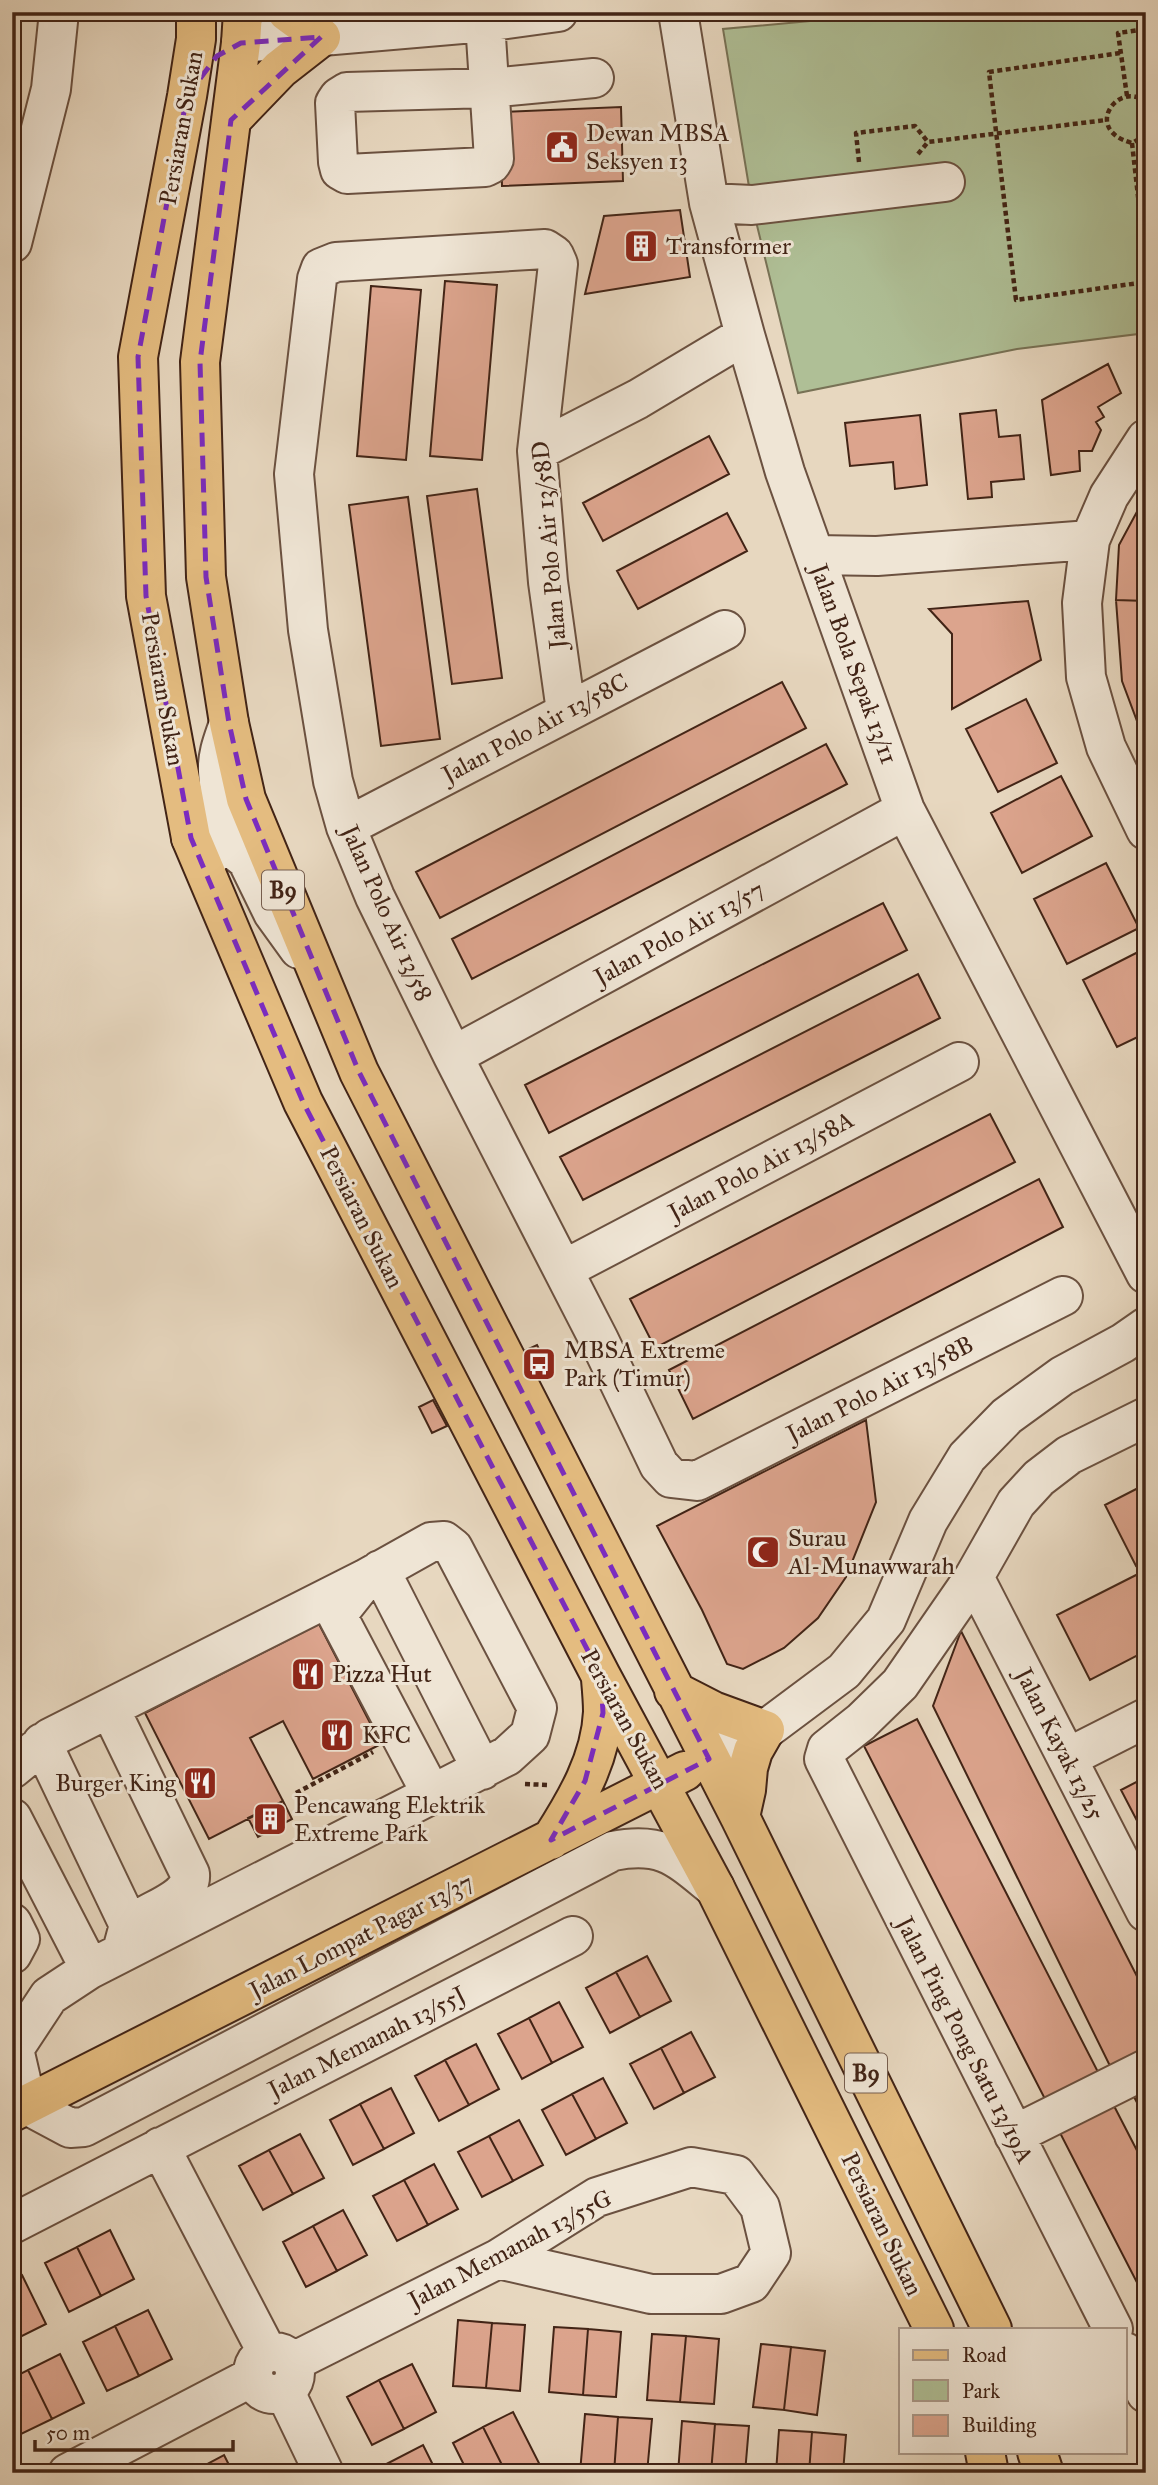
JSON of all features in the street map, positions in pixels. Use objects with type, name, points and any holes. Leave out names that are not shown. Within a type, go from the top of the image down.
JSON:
[{"type":"main road","name":"Persiaran Sukan","points":[[197,12],[197,39],[138,357],[146,596],[204,850],[303,1102],[715,1888],[934,2328]]},
{"type":"main road","points":[[213,12],[224,29],[242,28]]},
{"type":"main road","points":[[231,120],[280,69],[321,37],[287,12]]},
{"type":"main road","name":"Persiaran Sukan","points":[[242,28],[200,362],[206,577],[229,723],[246,799],[359,1072],[740,1817],[992,2328]]},
{"type":"main road","points":[[187,96],[206,68],[242,28]]},
{"type":"main road","points":[[551,1840],[585,1782],[596,1751],[603,1713],[601,1675]]},
{"type":"main road","points":[[674,1691],[713,1711],[765,1730],[753,1751],[748,1768],[747,1790],[740,1817]]},
{"type":"main road","name":"Jalan Lompat Pagar 13/37","points":[[20,2108],[709,1759]]},
{"type":"main road","points":[[985,2454],[989,2473]]},
{"type":"main road","points":[[1038,2454],[1044,2473]]},
{"type":"street","points":[[16,219],[51,89],[59,12]]},
{"type":"street","points":[[242,28],[321,37],[398,21],[485,22],[558,12]]},
{"type":"street","name":"Jalan Bola Sepak 13/11","points":[[678,12],[709,203],[745,335],[786,472],[905,810],[1146,1274]]},
{"type":"street","points":[[485,22],[490,88],[594,78]]},
{"type":"street","points":[[709,203],[752,205],[944,181]]},
{"type":"street","name":"Jalan Polo Air 13/58","points":[[554,255],[545,249],[336,262],[321,268],[317,279],[294,474],[308,630],[333,782],[346,827],[375,897],[659,1465],[671,1478],[697,1482]]},
{"type":"street","name":"Jalan Polo Air 13/58D","points":[[554,255],[558,264],[537,451],[548,582],[566,711]]},
{"type":"street","points":[[537,451],[638,399],[745,335]]},
{"type":"street","points":[[1146,439],[1109,496],[1090,540],[1082,603],[1086,677],[1105,747],[1146,830]]},
{"type":"street","points":[[815,555],[877,556],[1090,540]]},
{"type":"street","name":"Jalan Polo Air 13/58C","points":[[346,827],[725,630]]},
{"type":"street","points":[[229,723],[217,768],[223,809],[204,850],[232,848],[247,860],[272,913],[293,943],[315,966]]},
{"type":"street","name":"Jalan Polo Air 13/57","points":[[453,1056],[905,810]]},
{"type":"street","name":"Jalan Polo Air 13/58A","points":[[563,1270],[959,1062]]},
{"type":"street","name":"Jalan Polo Air 13/58B","points":[[697,1482],[1063,1296]]},
{"type":"street","points":[[709,1759],[765,1730],[844,1671],[886,1620],[928,1521],[967,1457],[1007,1416],[1062,1376],[1123,1343],[1146,1327]]},
{"type":"street","points":[[974,1577],[1016,1503],[1039,1478],[1069,1455],[1146,1417]]},
{"type":"street","points":[[12,1769],[43,1743],[373,1575],[431,1542],[444,1541],[453,1548],[537,1707],[530,1735],[508,1756],[482,1770],[114,1949]]},
{"type":"street","points":[[373,1575],[337,1615],[432,1795]]},
{"type":"street","points":[[373,1575],[482,1770]]},
{"type":"street","name":"Jalan Ping Pong Satu 13/19A","points":[[974,1577],[900,1684],[862,1722],[827,1749],[824,1759],[1112,2328]]},
{"type":"street","name":"Jalan Kayak 13/25","points":[[974,1577],[1146,1912]]},
{"type":"street","points":[[110,1709],[190,1874],[191,1882],[187,1890],[114,1949],[49,1996],[13,2047],[20,2108],[69,2128],[84,2127],[612,1851],[636,1846],[653,1849],[677,1858],[715,1888]]},
{"type":"street","points":[[1067,1758],[1146,1718]]},
{"type":"street","points":[[43,1743],[114,1949]]},
{"type":"street","points":[[12,1818],[114,1949]]},
{"type":"street","points":[[12,1923],[20,1939],[12,1954]]},
{"type":"street","name":"Jalan Memanah 13/55J","points":[[12,2224],[573,1936]]},
{"type":"street","points":[[1014,2135],[1146,2069]]},
{"type":"street","points":[[160,2147],[324,2473]]},
{"type":"street","name":"Jalan Memanah 13/55G","points":[[68,2473],[498,2259],[597,2197],[691,2167],[736,2175],[760,2207],[771,2253],[751,2283],[721,2294],[651,2294],[498,2259]]},
{"type":"street","points":[[1126,2354],[1146,2393]]},
{"type":"path","points":[[1126,96],[1118,33],[1146,29]]},
{"type":"path","points":[[1120,53],[989,72],[996,135],[1016,300],[1146,282]]},
{"type":"path","points":[[1146,103],[1141,99],[1126,96],[1117,100],[1109,109],[1106,120],[1110,132],[1117,139],[1132,143],[1146,135]]},
{"type":"path","points":[[906,155],[918,153],[928,142],[1106,120]]},
{"type":"path","points":[[856,134],[915,127],[928,142]]},
{"type":"path","points":[[1132,143],[1146,267]]},
{"type":"path","points":[[859,163],[871,161]]},
{"type":"path","points":[[296,1793],[373,1752],[398,1731]]},
{"type":"highlighted area","points":[[321,37],[231,120],[200,362],[206,577],[229,723],[246,799],[359,1072],[709,1759],[551,1840],[585,1781],[603,1713],[601,1676],[303,1102],[191,838],[146,596],[138,357],[187,96],[217,56],[241,43]]},
{"type":"green space","points":[[907,12],[1146,12],[1146,333],[1017,349],[798,393],[752,205],[723,29]]},
{"type":"building","name":"Dewan MBSA Seksyen 13","points":[[621,107],[623,181],[502,186],[500,112]]},
{"type":"building","name":"Transformer","points":[[680,210],[690,277],[585,294],[604,216]]},
{"type":"building","points":[[445,281],[497,285],[482,460],[430,456]]},
{"type":"building","points":[[371,286],[421,290],[406,460],[357,456]]},
{"type":"building","points":[[1108,364],[1121,393],[1098,407],[1104,417],[1096,422],[1101,430],[1092,451],[1079,451],[1080,471],[1051,475],[1042,400]]},
{"type":"building","points":[[996,410],[999,437],[1020,435],[1024,479],[991,482],[992,497],[968,499],[960,414]]},
{"type":"building","points":[[920,415],[927,485],[895,489],[893,462],[850,466],[845,423]]},
{"type":"building","points":[[709,436],[729,474],[603,541],[583,503]]},
{"type":"building","points":[[477,489],[502,678],[452,684],[427,496]]},
{"type":"building","points":[[1146,495],[1146,601],[1116,600],[1119,545]]},
{"type":"building","points":[[408,497],[440,739],[381,746],[349,505]]},
{"type":"building","points":[[727,513],[747,551],[638,609],[617,571]]},
{"type":"building","points":[[1116,600],[1146,601],[1146,727],[1140,729],[1122,681]]},
{"type":"building","points":[[1028,601],[1041,660],[952,709],[952,634],[929,609]]},
{"type":"building","points":[[782,682],[806,728],[440,918],[416,872]]},
{"type":"building","points":[[1026,699],[1057,763],[998,792],[966,729]]},
{"type":"building","points":[[826,744],[847,784],[472,979],[452,939]]},
{"type":"building","points":[[1061,776],[1092,836],[1022,873],[991,813]]},
{"type":"building","points":[[1106,863],[1139,928],[1067,964],[1034,899]]},
{"type":"building","points":[[883,903],[907,950],[549,1133],[525,1085]]},
{"type":"building","points":[[1146,948],[1146,1033],[1117,1047],[1083,980]]},
{"type":"building","points":[[918,974],[940,1018],[583,1200],[560,1157]]},
{"type":"building","points":[[990,1114],[1015,1162],[655,1348],[630,1299]]},
{"type":"building","points":[[1039,1179],[1063,1227],[693,1419],[669,1370]]},
{"type":"building","points":[[537,1345],[550,1372],[536,1379],[522,1352]]},
{"type":"building","points":[[433,1400],[447,1426],[432,1433],[419,1407]]},
{"type":"building","name":"Surau Al-Munawwarah","points":[[866,1420],[876,1502],[846,1577],[818,1618],[784,1648],[743,1669],[727,1664],[702,1610],[657,1526]]},
{"type":"building","points":[[1146,1484],[1146,1561],[1136,1566],[1105,1505]]},
{"type":"building","points":[[1146,1570],[1146,1651],[1090,1680],[1057,1615]]},
{"type":"building","points":[[319,1624],[381,1744],[313,1779],[283,1721],[250,1738],[283,1801],[209,1839],[145,1713]]},
{"type":"building","points":[[961,1631],[1146,1994],[1146,2051],[1111,2068],[933,1706]]},
{"type":"building","points":[[917,1719],[1099,2074],[1046,2101],[864,1746]]},
{"type":"building","points":[[1146,1777],[1146,1838],[1121,1790]]},
{"type":"building","name":"Pencawang Elektrik Extreme Park","points":[[283,1801],[292,1819],[258,1837],[248,1818]]},
{"type":"building","points":[[647,1956],[671,2001],[640,2017],[616,1972]]},
{"type":"building","points":[[616,1972],[640,2017],[610,2033],[586,1988]]},
{"type":"building","points":[[559,2002],[583,2047],[552,2063],[529,2018]]},
{"type":"building","points":[[529,2018],[552,2063],[522,2079],[498,2034]]},
{"type":"building","points":[[691,2032],[715,2077],[684,2093],[661,2048]]},
{"type":"building","points":[[476,2044],[499,2089],[469,2105],[445,2060]]},
{"type":"building","points":[[661,2048],[684,2093],[654,2109],[630,2064]]},
{"type":"building","points":[[445,2060],[469,2105],[439,2121],[415,2076]]},
{"type":"building","points":[[603,2078],[627,2123],[596,2139],[572,2094]]},
{"type":"building","points":[[1146,2086],[1146,2120],[1132,2093]]},
{"type":"building","points":[[391,2088],[414,2133],[384,2149],[360,2104]]},
{"type":"building","points":[[572,2094],[596,2139],[566,2155],[542,2110]]},
{"type":"building","points":[[1112,2102],[1146,2168],[1146,2300],[1058,2129]]},
{"type":"building","points":[[360,2104],[384,2149],[353,2165],[330,2120]]},
{"type":"building","points":[[519,2120],[543,2165],[513,2181],[489,2136]]},
{"type":"building","points":[[300,2134],[324,2178],[293,2194],[269,2150]]},
{"type":"building","points":[[489,2136],[513,2181],[482,2197],[458,2152]]},
{"type":"building","points":[[269,2150],[293,2194],[263,2210],[239,2166]]},
{"type":"building","points":[[434,2164],[458,2209],[428,2225],[404,2180]]},
{"type":"building","points":[[404,2180],[428,2225],[397,2241],[373,2196]]},
{"type":"building","points":[[343,2210],[367,2255],[337,2271],[313,2226]]},
{"type":"building","points":[[313,2226],[337,2271],[306,2287],[283,2242]]},
{"type":"building","points":[[110,2230],[134,2279],[101,2296],[77,2247]]},
{"type":"building","points":[[77,2247],[101,2296],[69,2312],[45,2263]]},
{"type":"building","points":[[22,2275],[46,2324],[14,2340],[12,2280]]},
{"type":"building","points":[[148,2310],[172,2359],[139,2376],[115,2326]]},
{"type":"building","points":[[458,2320],[492,2323],[486,2388],[453,2386]]},
{"type":"building","points":[[492,2323],[525,2325],[520,2391],[486,2388]]},
{"type":"building","points":[[115,2326],[139,2376],[107,2391],[83,2342]]},
{"type":"building","points":[[554,2327],[588,2329],[583,2395],[549,2392]]},
{"type":"building","points":[[588,2329],[621,2332],[616,2397],[583,2395]]},
{"type":"building","points":[[652,2334],[686,2336],[680,2402],[647,2400]]},
{"type":"building","points":[[686,2336],[719,2339],[714,2404],[680,2402]]},
{"type":"building","points":[[761,2344],[791,2347],[784,2410],[753,2407]]},
{"type":"building","points":[[791,2347],[825,2351],[817,2415],[784,2410]]},
{"type":"building","points":[[60,2354],[84,2403],[52,2419],[28,2370]]},
{"type":"building","points":[[412,2364],[436,2412],[404,2429],[379,2380]]},
{"type":"building","points":[[28,2370],[52,2419],[19,2435],[12,2421],[12,2378]]},
{"type":"building","points":[[379,2380],[404,2429],[372,2445],[347,2397]]},
{"type":"building","points":[[513,2412],[543,2471],[539,2473],[506,2473],[483,2427]]},
{"type":"building","points":[[585,2414],[618,2417],[614,2473],[580,2473]]},
{"type":"building","points":[[618,2417],[652,2419],[647,2473],[614,2473]]},
{"type":"building","points":[[682,2421],[715,2424],[711,2473],[678,2473]]},
{"type":"building","points":[[715,2424],[749,2426],[745,2473],[711,2473]]},
{"type":"building","points":[[483,2427],[506,2473],[468,2473],[453,2443]]},
{"type":"building","points":[[779,2430],[812,2432],[809,2473],[776,2473]]},
{"type":"building","points":[[812,2432],[846,2435],[843,2473],[809,2473]]},
{"type":"building","points":[[423,2445],[437,2473],[369,2473]]},
{"type":"building","points":[[224,2455],[233,2473],[192,2473],[192,2472]]},
{"type":"place","name":"Dewan MBSA Seksyen 13","points":[[562,147]]},
{"type":"place","name":"Transformer","points":[[641,246]]},
{"type":"place","name":"MBSA Extreme Park (Timur)","points":[[539,1364]]},
{"type":"place","name":"Surau Al-Munawwarah","points":[[763,1552]]},
{"type":"place","name":"Pizza Hut","points":[[308,1674]]},
{"type":"place","name":"KFC","points":[[337,1735]]},
{"type":"place","name":"Burger King","points":[[200,1783]]},
{"type":"place","name":"Pencawang Elektrik Extreme Park","points":[[270,1819]]}]
